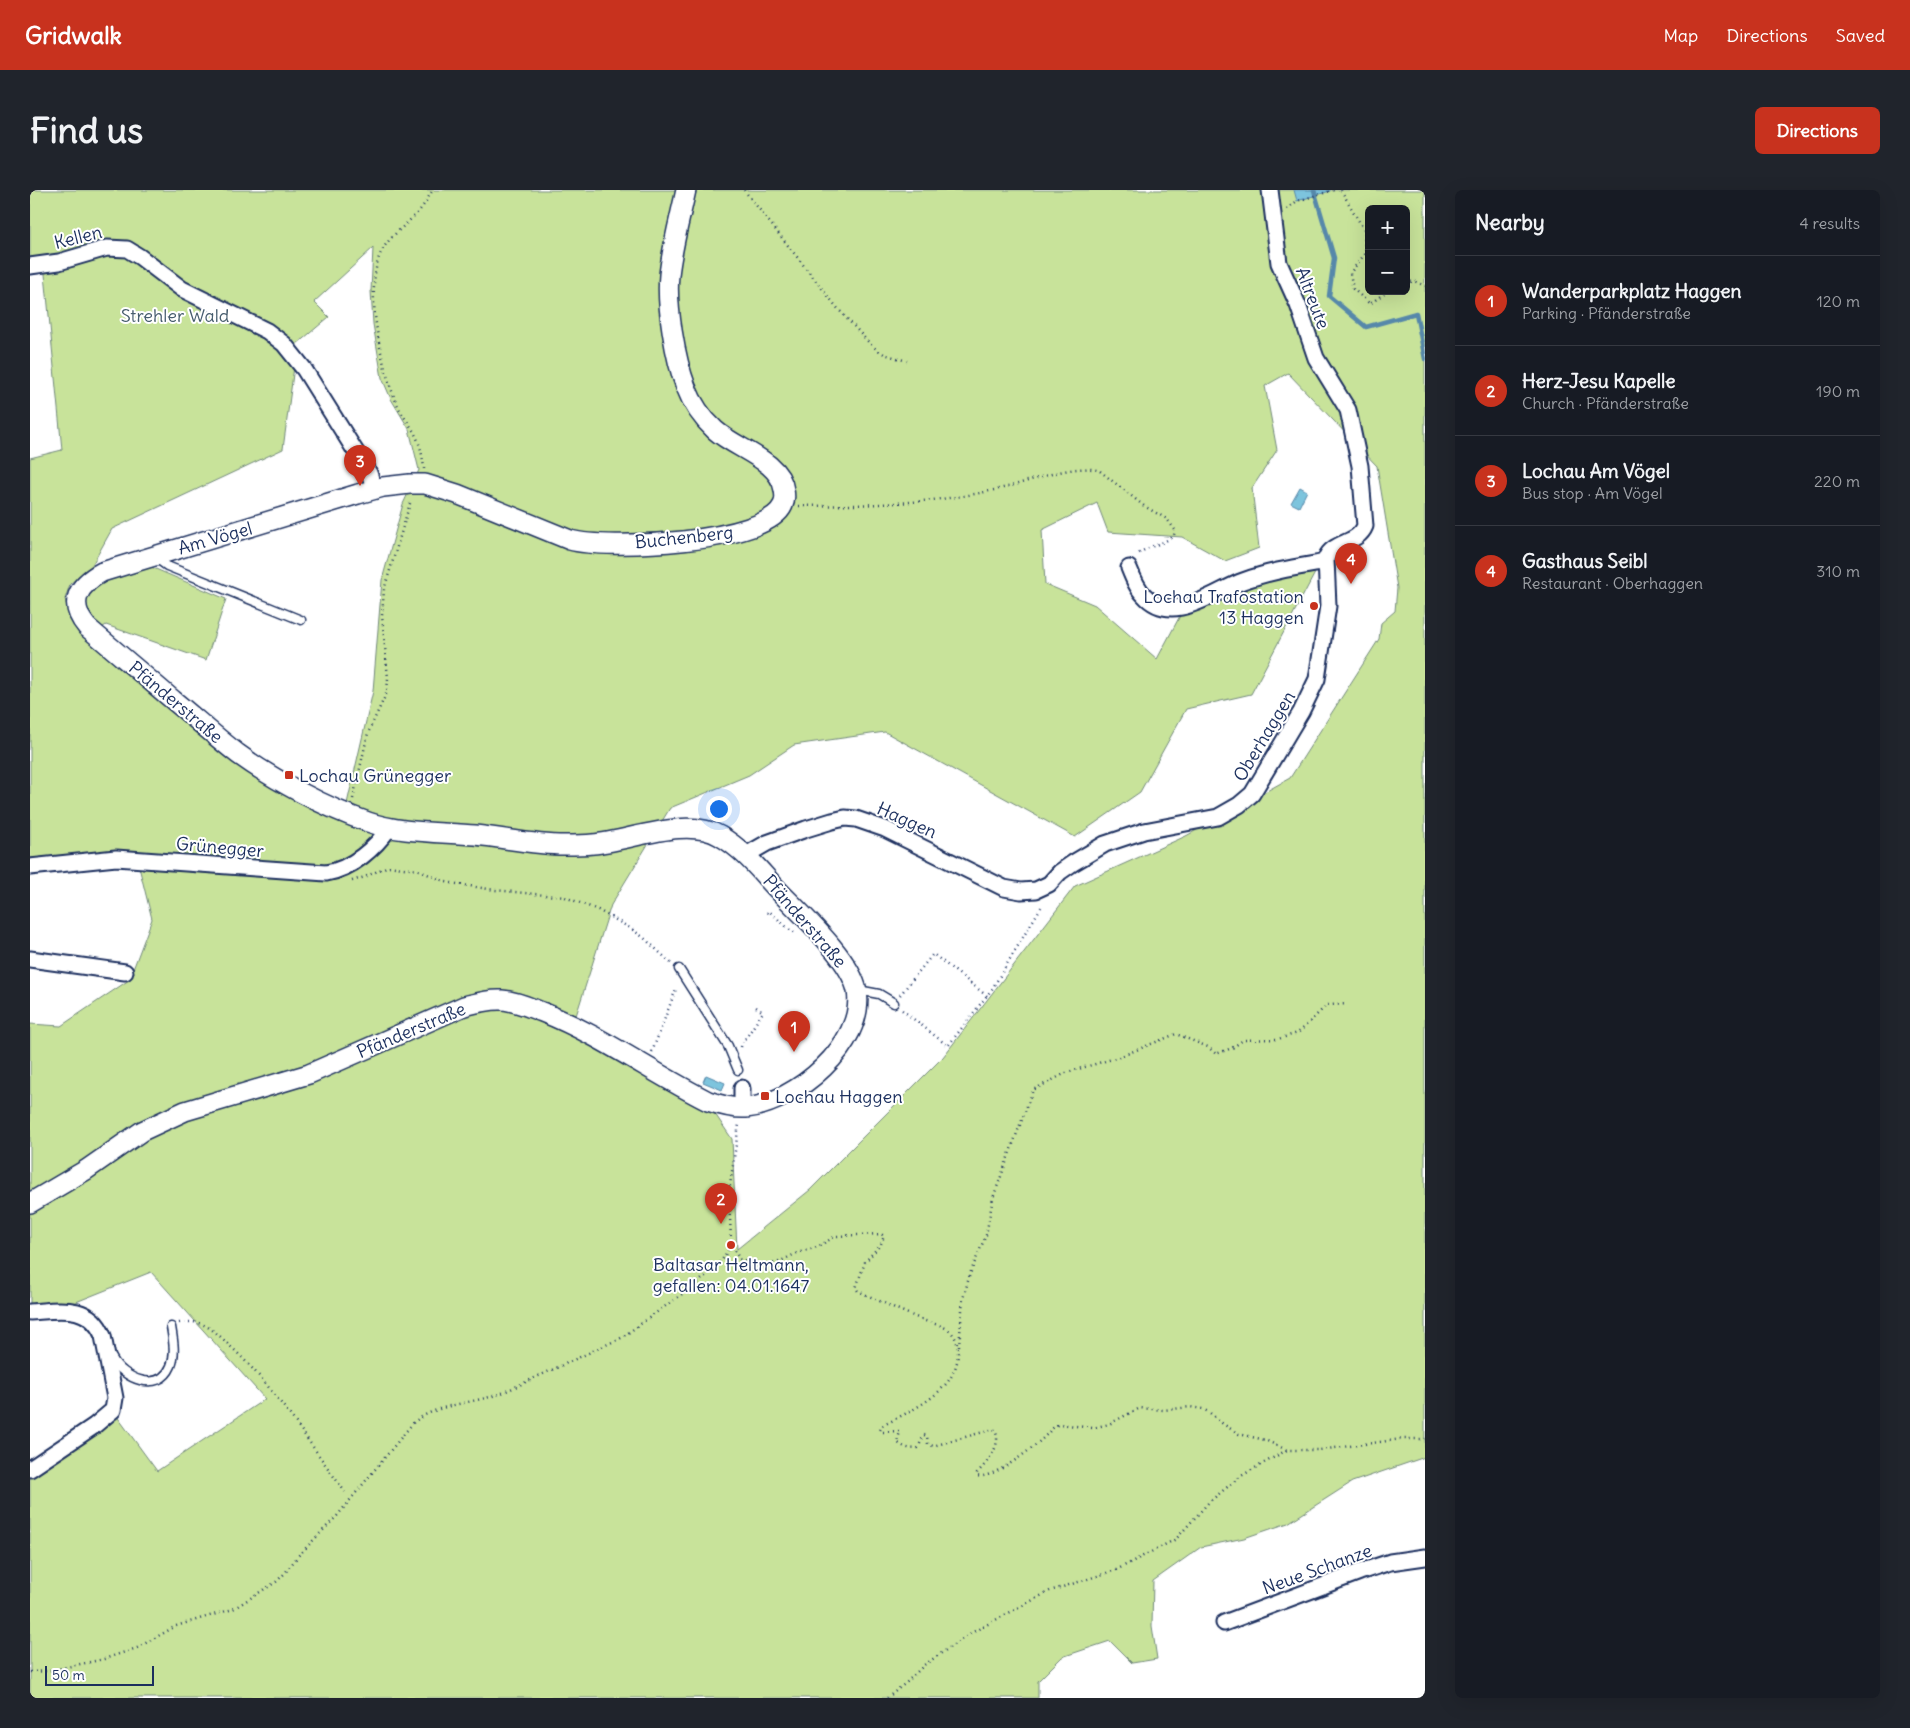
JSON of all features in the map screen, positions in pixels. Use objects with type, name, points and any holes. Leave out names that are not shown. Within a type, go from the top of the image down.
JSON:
[{"type":"street","points":[[686,190],[669,277],[672,326],[683,379],[696,408],[715,431],[762,461],[780,476],[784,490],[783,507]]},
{"type":"street","name":"Altreute","points":[[1270,190],[1279,263],[1298,305],[1316,358],[1348,410],[1360,466],[1365,526],[1358,537],[1330,551],[1327,554],[1326,562]]},
{"type":"street","name":"Kellen","points":[[30,266],[59,262],[107,248],[120,248],[133,252],[182,289],[267,331],[284,344],[304,369],[369,473],[375,490]]},
{"type":"street","name":"Am Vögel","points":[[77,609],[79,591],[91,579],[102,572],[375,490],[421,484],[457,494],[518,519]]},
{"type":"street","name":"Buchenberg","points":[[518,519],[580,542],[619,544],[728,535],[760,523],[783,507]]},
{"type":"street","points":[[1129,568],[1139,588],[1147,598],[1159,605],[1172,608],[1193,604],[1252,578],[1326,562]]},
{"type":"street","name":"Oberhaggen","points":[[1049,884],[1060,872],[1105,844],[1137,833],[1218,817],[1234,808],[1252,794],[1301,712],[1317,679],[1328,606],[1326,562]]},
{"type":"street","name":"Pfänderstraße","points":[[30,1203],[86,1170],[142,1131],[185,1111],[309,1074],[464,1006],[500,1000],[515,1002],[588,1033],[708,1101],[742,1109],[766,1104],[794,1090],[832,1058],[847,1038],[856,1020],[858,1001],[850,973],[839,956],[809,921],[746,855],[718,835],[705,830],[690,829],[662,831],[593,844],[564,845],[390,827],[370,823],[349,815],[288,785],[238,754],[87,627],[81,620],[77,609]]},
{"type":"street","name":"Haggen","points":[[746,855],[767,843],[806,829],[832,821],[856,819],[885,829],[1004,888],[1014,891],[1030,891],[1049,884]]},
{"type":"street","name":"Grünegger","points":[[30,866],[116,858],[318,874],[342,869],[370,850],[390,827]]},
{"type":"street","points":[[30,959],[125,972]]},
{"type":"street","points":[[742,1088],[742,1109]]},
{"type":"street","points":[[30,1312],[64,1310],[85,1315],[100,1328],[106,1347],[115,1398],[113,1410],[94,1426],[30,1469]]},
{"type":"street","name":"Neue Schanze","points":[[1224,1623],[1390,1562],[1425,1557]]},
{"type":"lane","points":[[154,556],[167,566],[301,620]]},
{"type":"lane","points":[[679,969],[728,1046],[738,1070]]},
{"type":"lane","points":[[856,989],[879,994],[894,1003]]},
{"type":"lane","points":[[106,1347],[114,1362],[128,1376],[137,1380],[154,1381],[166,1374],[173,1359],[171,1327]]},
{"type":"path","points":[[349,815],[364,743],[387,692],[382,616],[387,576],[421,484],[423,459],[415,434],[399,409],[389,385],[374,313],[375,274],[383,248],[419,211],[433,190]]},
{"type":"path","points":[[744,190],[839,310],[872,346],[884,354],[907,361]]},
{"type":"path","points":[[1288,206],[1334,190]]},
{"type":"path","points":[[1341,190],[1364,230],[1364,254],[1350,272],[1353,289],[1370,304],[1382,295]]},
{"type":"path","points":[[1410,282],[1414,280],[1425,286]]},
{"type":"path","points":[[783,507],[887,504],[925,500],[1005,487],[1068,471],[1087,468],[1094,469],[1100,471],[1144,506],[1167,519],[1175,530],[1174,535],[1170,539],[1139,553],[1129,568]]},
{"type":"path","points":[[342,869],[347,879],[351,881],[365,877],[388,866],[418,870],[446,882],[457,884],[565,897],[598,910],[630,928],[644,937],[679,969]]},
{"type":"path","points":[[987,996],[933,954],[894,1003],[948,1046],[987,996],[1044,903],[1049,884]]},
{"type":"path","points":[[646,1067],[676,989]]},
{"type":"path","points":[[1347,1004],[1327,1004],[1298,1033],[1278,1039],[1243,1040],[1232,1048],[1216,1054],[1208,1047],[1176,1034],[1119,1058],[1068,1072],[1033,1090],[993,1198],[986,1235],[970,1274],[963,1299],[958,1354],[954,1372],[942,1388],[922,1404],[882,1426],[880,1430],[882,1432],[899,1431],[897,1442],[914,1449],[918,1448],[924,1435],[927,1436],[928,1444],[933,1446],[994,1429],[997,1436],[995,1448],[977,1473],[977,1476],[980,1478],[1018,1460],[1022,1454],[1041,1440],[1049,1430],[1059,1424],[1094,1428],[1109,1424],[1140,1408],[1164,1410],[1190,1407],[1203,1409],[1230,1430],[1265,1440],[1287,1450],[1320,1450],[1402,1439],[1425,1439]]},
{"type":"path","points":[[733,1058],[741,1049],[743,1039],[746,1038],[763,1012],[756,1007]]},
{"type":"path","points":[[30,1672],[48,1671],[104,1659],[137,1648],[176,1626],[233,1609],[281,1578],[298,1556],[337,1516],[413,1423],[421,1417],[431,1411],[490,1398],[621,1338],[699,1282],[722,1260],[731,1240],[730,1181],[742,1109]]},
{"type":"path","points":[[731,1240],[739,1259],[752,1264],[766,1265],[779,1262],[797,1253],[816,1247],[836,1236],[881,1234],[884,1236],[881,1244],[865,1262],[856,1288],[858,1291],[920,1319],[945,1328],[954,1336],[957,1342],[958,1354]]},
{"type":"path","points":[[171,1327],[187,1322],[203,1325],[219,1335],[242,1357],[269,1390],[345,1492]]},
{"type":"path","points":[[887,1698],[924,1665],[978,1629],[1050,1591],[1116,1570],[1176,1539],[1209,1502],[1241,1476],[1287,1450]]},
{"type":"green space","name":"Strehler Wald","points":[[30,190],[1425,190],[1425,1457],[1352,1482],[1288,1523],[1244,1538],[1201,1547],[1153,1581],[1152,1626],[1157,1659],[1132,1663],[1110,1641],[1062,1657],[1038,1681],[1038,1698],[30,1698],[30,1472],[116,1415],[157,1471],[265,1399],[151,1272],[56,1310],[30,1312],[30,1024],[61,1026],[129,980],[152,919],[135,851],[30,858],[30,458],[62,450],[44,264],[30,266]],"holes":[[[373,248],[371,291],[373,324],[382,378],[391,399],[409,429],[419,470],[403,504],[382,580],[373,691],[346,808],[294,796],[227,754],[71,621],[65,599],[70,584],[92,565],[112,529],[283,449],[297,344],[329,317],[314,302]],[[1288,373],[1377,466],[1397,588],[1395,611],[1381,623],[1379,639],[1290,778],[1186,836],[1075,886],[943,1057],[810,1190],[737,1249],[732,1139],[715,1114],[571,1035],[510,1008],[466,1013],[386,1045],[316,1078],[185,1118],[143,1138],[93,1173],[86,1170],[142,1131],[185,1111],[309,1074],[388,1030],[473,1000],[505,991],[575,1019],[611,905],[670,808],[749,775],[794,745],[885,732],[1075,837],[1140,792],[1186,709],[1251,694],[1315,573],[1254,582],[1181,614],[1157,659],[1095,605],[1045,584],[1042,530],[1097,503],[1108,532],[1182,537],[1225,561],[1259,548],[1252,488],[1277,450],[1265,386]]]},
{"type":"green space","points":[[151,567],[226,599],[206,660],[106,625],[99,630],[85,606],[92,585]]},
{"type":"water","points":[[1294,190],[1330,190],[1330,191],[1297,201]]},
{"type":"water","points":[[1300,487],[1307,491],[1299,507],[1291,503]]},
{"type":"water","points":[[706,1075],[725,1083],[722,1090],[703,1082]]},
{"type":"waterway","points":[[1314,190],[1334,258],[1329,296],[1366,327],[1416,313],[1425,359]]},
{"type":"place","name":"Lochau Am Vögel","points":[[360,486]]},
{"type":"place","name":"Gasthaus Seibl","points":[[1351,584]]},
{"type":"place","name":"Lochau Trafostation 13 Haggen","points":[[1314,606]]},
{"type":"place","name":"Lochau Grünegger","points":[[289,775]]},
{"type":"place","name":"Wanderparkplatz Haggen","points":[[794,1052]]},
{"type":"place","name":"Lochau Haggen","points":[[765,1096]]},
{"type":"place","name":"Herz-Jesu Kapelle","points":[[721,1224]]},
{"type":"place","name":"Baltasar Heltmann, gefallen: 04.01.1647","points":[[731,1245]]}]
